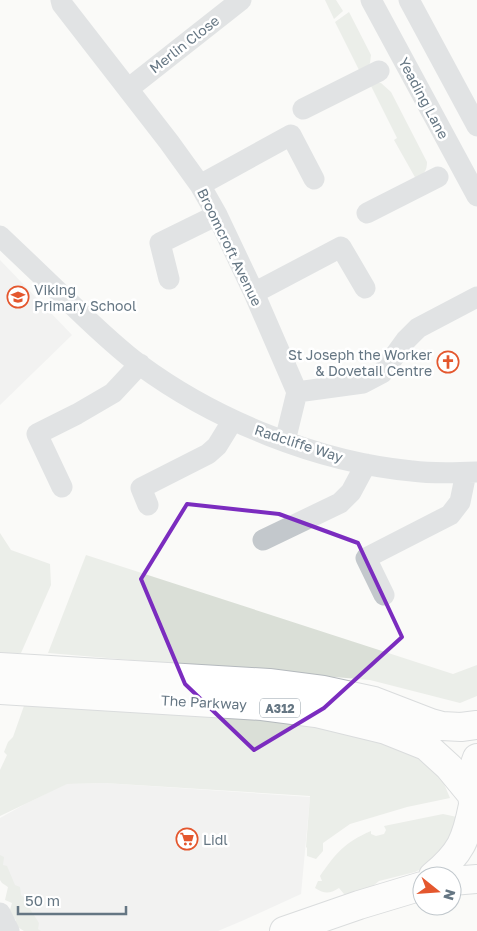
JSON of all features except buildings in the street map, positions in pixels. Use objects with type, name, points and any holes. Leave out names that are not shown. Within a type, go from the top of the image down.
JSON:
[{"type":"main road","name":"The Parkway","points":[[0,667],[68,683],[316,712],[386,730],[426,746],[449,767],[474,806]]},
{"type":"main road","name":"The Parkway","points":[[0,690],[68,683],[269,683],[323,690],[374,701],[442,726],[461,727],[477,725]]},
{"type":"main road","points":[[443,866],[453,858],[466,836],[474,806],[471,784],[477,758]]},
{"type":"main road","points":[[462,880],[477,879]]},
{"type":"main road","points":[[284,931],[412,887]]},
{"type":"street","name":"Broomcroft Avenue","points":[[61,0],[62,4],[200,185],[217,215],[254,293],[298,392]]},
{"type":"street","name":"Merlin Close","points":[[128,89],[241,0]]},
{"type":"street","name":"Yeading Lane","points":[[371,0],[449,144],[472,172],[477,196]]},
{"type":"street","points":[[408,0],[477,127],[449,144]]},
{"type":"street","points":[[303,109],[379,71]]},
{"type":"street","points":[[200,185],[291,135],[314,178]]},
{"type":"street","points":[[367,212],[438,177]]},
{"type":"street","points":[[169,279],[160,243],[217,215]]},
{"type":"street","name":"Radcliffe Way","points":[[0,236],[104,336],[186,396],[233,420],[284,441],[366,464],[413,472],[471,473],[460,502],[450,515],[366,558],[384,595]]},
{"type":"street","points":[[254,293],[341,247],[365,288]]},
{"type":"street","points":[[284,441],[298,392],[363,383],[382,373],[406,340],[418,328],[477,297]]},
{"type":"street","points":[[62,487],[37,434],[113,393],[140,364]]},
{"type":"street","points":[[148,505],[141,488],[208,454],[216,446],[233,420]]},
{"type":"street","points":[[263,540],[340,503],[352,492],[366,464]]},
{"type":"street","points":[[0,913],[9,931]]},
{"type":"highlighted area","points":[[187,504],[279,514],[358,543],[402,637],[324,708],[254,750],[185,684],[141,579]]},
{"type":"shaded area","points":[[325,0],[336,0],[343,11],[334,19]]},
{"type":"shaded area","points":[[349,12],[371,55],[368,67],[360,72],[335,22]]},
{"type":"shaded area","points":[[381,83],[391,92],[427,162],[424,172],[416,179],[394,140],[397,138],[370,84]]},
{"type":"shaded area","name":"Viking Primary School","points":[[0,260],[72,335],[0,405]]},
{"type":"shaded area","points":[[0,533],[11,550],[50,564],[51,585],[21,653],[0,653]]},
{"type":"shaded area","points":[[86,555],[453,674],[477,665],[477,696],[460,703],[370,680],[48,653]]},
{"type":"shaded area","points":[[25,703],[261,710],[393,739],[437,767],[450,798],[407,807],[350,824],[323,843],[323,851],[316,859],[307,856],[306,847],[310,796],[104,783],[67,784],[0,816],[0,770],[7,755],[4,752],[8,742],[13,737]]},
{"type":"shaded area","points":[[104,783],[310,797],[301,894],[218,931],[32,931],[0,873],[0,818],[66,784]]},
{"type":"shaded area","points":[[443,814],[457,817],[450,840],[427,866],[412,866],[412,873],[379,881],[368,890],[357,893],[344,894],[339,888],[330,892],[324,892],[315,888],[318,881],[322,881],[320,876],[342,849],[354,839],[371,831],[371,834],[376,836],[384,834],[386,830],[384,826]]},
{"type":"shaded area","points":[[0,855],[4,857],[3,865],[7,866],[15,885],[20,887],[21,895],[29,902],[30,909],[39,923],[38,929],[41,931],[24,931],[16,926],[16,920],[9,913],[12,903],[5,900],[8,887],[0,880]]},
{"type":"place","name":"Viking Primary School","points":[[18,297]]},
{"type":"place","name":"St Joseph the Worker & Dovetail Centre","points":[[448,362]]},
{"type":"place","name":"Lidl","points":[[187,839]]}]
